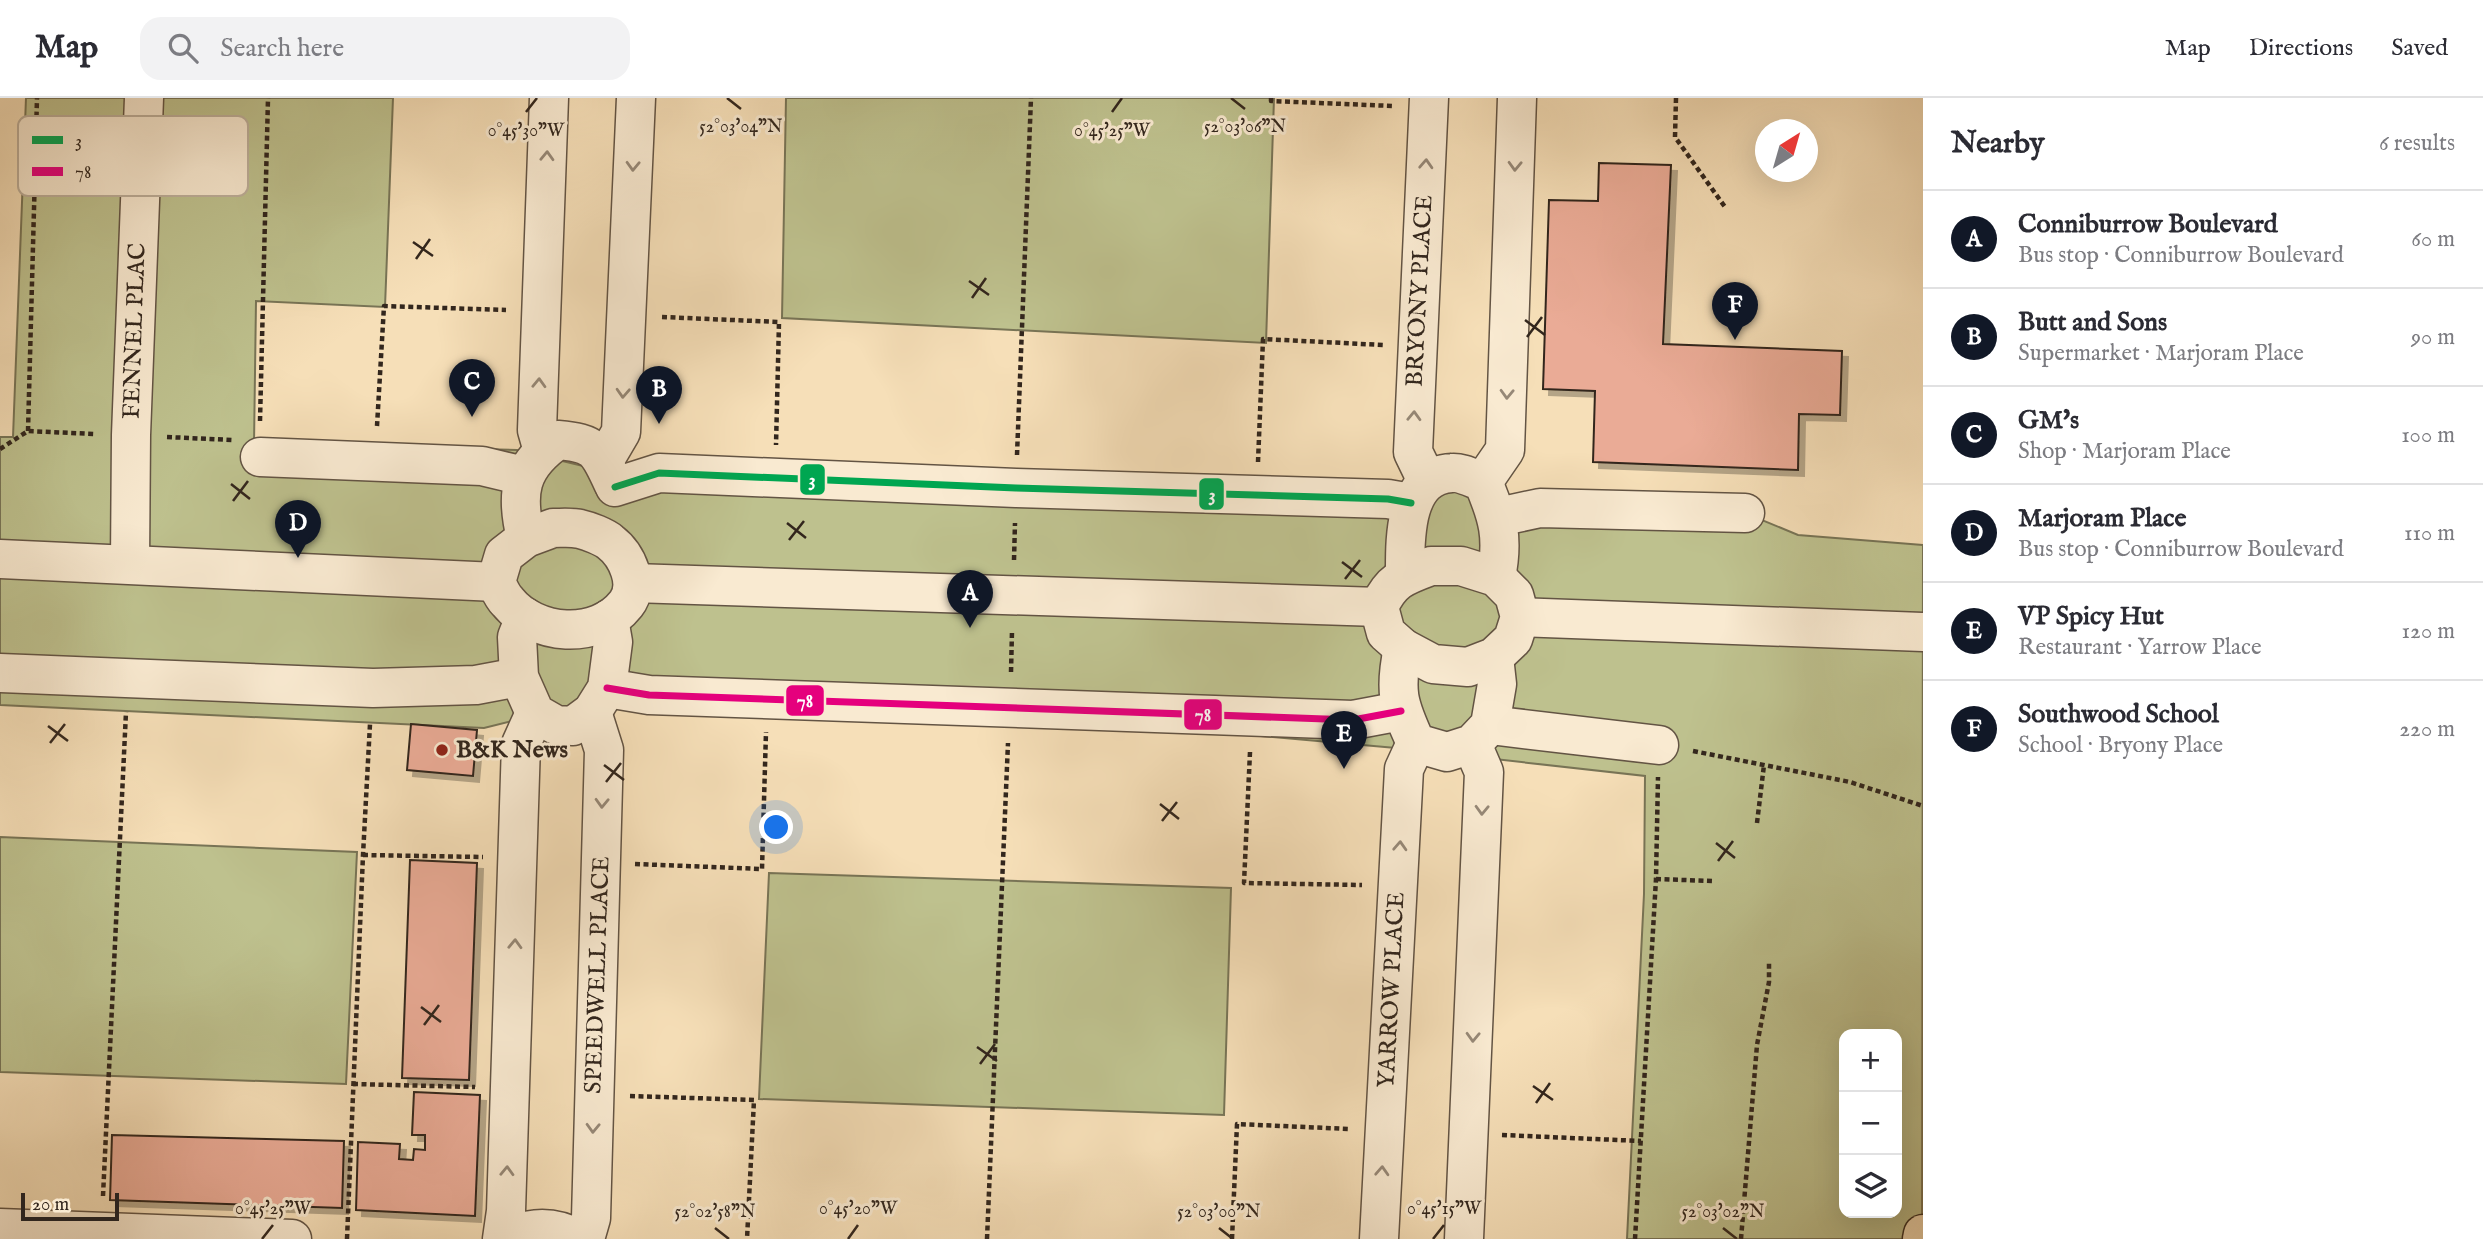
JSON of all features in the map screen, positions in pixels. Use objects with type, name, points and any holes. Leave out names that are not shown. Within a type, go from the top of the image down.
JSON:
[{"type":"street","name":"FENNEL PLAC","points":[[143,116],[144,98]]},
{"type":"street","points":[[526,538],[520,515],[533,464],[537,430],[549,98]]},
{"type":"street","points":[[609,474],[621,432],[636,98]]},
{"type":"street","points":[[1483,482],[1505,450],[1517,98]]},
{"type":"street","name":"BRYONY PLACE","points":[[1419,492],[1413,452],[1429,103]]},
{"type":"street","name":"FENNEL PLAC","points":[[130,564],[131,435],[140,196]]},
{"type":"street","points":[[260,457],[482,466],[533,464],[558,440],[581,442],[600,454],[609,474],[615,522],[610,541]]},
{"type":"street","points":[[609,474],[659,473],[1016,488],[1388,499],[1419,492],[1452,472],[1483,482],[1498,517],[1500,556],[1496,577]]},
{"type":"street","points":[[1405,575],[1405,548],[1419,492]]},
{"type":"street","points":[[1498,517],[1540,508],[1745,513]]},
{"type":"street","points":[[553,528],[581,529],[610,541],[627,562],[633,583],[628,603],[609,619],[581,630],[554,629],[525,617],[506,601],[496,582],[504,555],[526,538],[553,528]]},
{"type":"street","points":[[0,559],[496,582]]},
{"type":"street","points":[[1431,566],[1461,566],[1496,577],[1514,595],[1520,617],[1513,639],[1494,657],[1468,667],[1433,664],[1403,648],[1386,633],[1378,607],[1387,589],[1405,575],[1431,566]]},
{"type":"street","points":[[633,583],[1378,607]]},
{"type":"street","points":[[525,617],[517,637],[519,677],[535,713],[556,725],[573,726],[600,700],[613,642],[609,619]]},
{"type":"street","points":[[1520,617],[1922,633]]},
{"type":"street","points":[[1403,648],[1397,676],[1408,727]]},
{"type":"street","points":[[1464,1239],[1484,772],[1481,734],[1497,684],[1494,657]]},
{"type":"street","points":[[0,673],[373,688],[476,685],[519,677]]},
{"type":"street","points":[[600,700],[649,695],[1009,710],[1353,720],[1408,727],[1447,752],[1481,734],[1659,745]]},
{"type":"street","name":"SPEEDWELL PLACE","points":[[585,1239],[591,1218],[604,750],[600,700]]},
{"type":"street","points":[[503,1239],[521,744],[535,713]]},
{"type":"street","name":"YARROW PLACE","points":[[1379,1239],[1408,727]]},
{"type":"street","points":[[0,1228],[292,1239]]},
{"type":"street","points":[[503,1239],[521,1231],[543,1228],[565,1232],[578,1239]]},
{"type":"path","points":[[37,98],[37,116]]},
{"type":"path","points":[[260,457],[268,98]]},
{"type":"path","points":[[988,1239],[1031,98]]},
{"type":"path","points":[[1271,98],[1271,101],[1429,103]]},
{"type":"path","points":[[1676,98],[1675,137],[1725,207]]},
{"type":"path","points":[[28,431],[34,196]]},
{"type":"path","points":[[376,462],[384,306],[541,312]]},
{"type":"path","points":[[626,316],[779,322],[776,478]]},
{"type":"path","points":[[1257,495],[1264,339],[1416,347]]},
{"type":"path","points":[[101,1233],[127,679]]},
{"type":"path","points":[[347,1239],[363,855],[373,688]]},
{"type":"path","points":[[1252,718],[1244,883],[1398,885]]},
{"type":"path","points":[[1636,1239],[1656,879],[1659,745],[1850,782],[1923,806]]},
{"type":"path","points":[[1757,823],[1764,765]]},
{"type":"path","points":[[1656,879],[1712,881]]},
{"type":"path","points":[[1741,1239],[1757,1045],[1769,982],[1769,961]]},
{"type":"path","points":[[354,1084],[510,1088]]},
{"type":"path","points":[[594,1095],[754,1100],[747,1239]]},
{"type":"path","points":[[1232,1239],[1237,1124],[1384,1130]]},
{"type":"path","points":[[1469,1132],[1641,1141]]},
{"type":"green space","points":[[26,98],[393,98],[385,307],[256,301],[254,444],[517,450],[678,489],[1397,496],[1505,450],[1498,517],[1745,513],[1798,535],[1923,545],[1922,1239],[1627,1239],[1644,894],[1645,776],[1396,748],[665,683],[484,728],[0,705],[0,437],[13,437],[22,196],[248,196],[248,116],[25,116]]},
{"type":"green space","points":[[786,98],[1274,98],[1266,343],[782,318]]},
{"type":"green space","points":[[0,837],[357,852],[346,1084],[0,1072]]},
{"type":"green space","points":[[769,873],[1231,888],[1224,1115],[759,1099]]},
{"type":"building","points":[[1599,163],[1671,165],[1663,344],[1842,351],[1840,415],[1799,414],[1798,470],[1593,462],[1595,391],[1543,389],[1549,200],[1598,201]]},
{"type":"building","name":"B&K News","points":[[411,724],[477,730],[473,776],[407,770]]},
{"type":"building","points":[[410,860],[477,863],[469,1080],[402,1078]]},
{"type":"building","points":[[414,1092],[480,1095],[475,1216],[356,1210],[358,1142],[400,1144],[399,1159],[413,1160],[414,1149],[425,1150],[425,1135],[412,1135]]},
{"type":"building","points":[[112,1135],[344,1141],[342,1208],[110,1200]]},
{"type":"transit line","name":"3","points":[[615,487],[659,473],[1016,488],[1388,499],[1411,503]]},
{"type":"transit line","name":"78","points":[[607,688],[649,695],[1353,720],[1401,711]]},
{"type":"place","name":"Southwood School","points":[[1735,340]]},
{"type":"place","name":"GM's","points":[[472,417]]},
{"type":"place","name":"Butt and Sons","points":[[659,424]]},
{"type":"place","name":"Marjoram Place","points":[[298,558]]},
{"type":"place","name":"Conniburrow Boulevard","points":[[970,628]]},
{"type":"place","name":"B&K News","points":[[442,750]]},
{"type":"place","name":"VP Spicy Hut","points":[[1344,769]]}]
